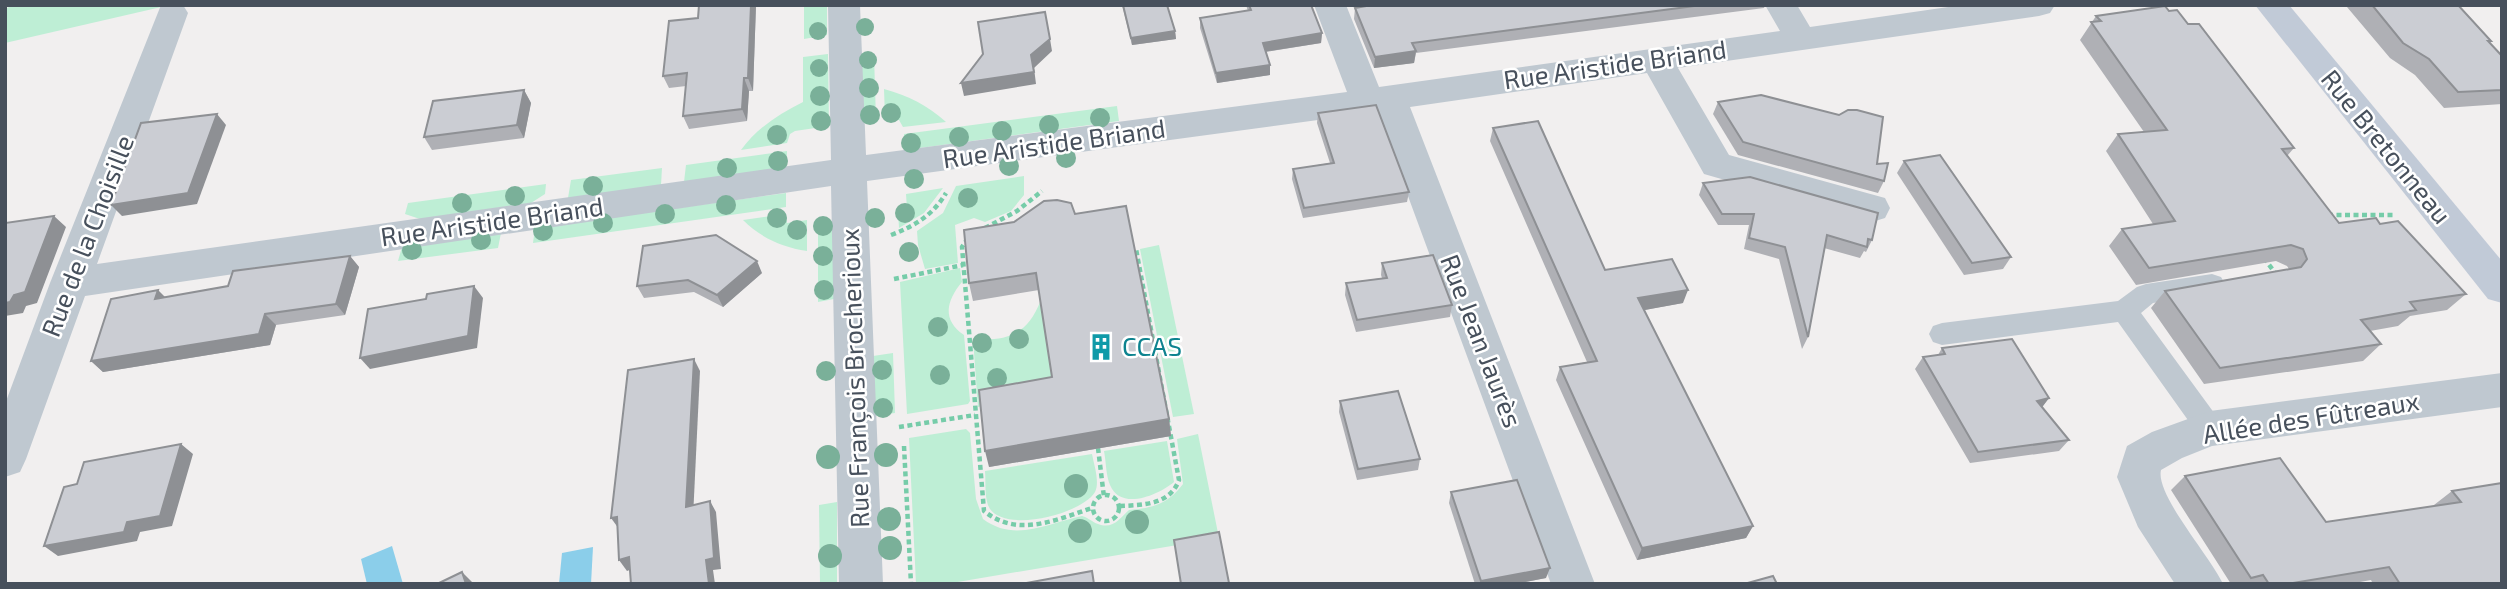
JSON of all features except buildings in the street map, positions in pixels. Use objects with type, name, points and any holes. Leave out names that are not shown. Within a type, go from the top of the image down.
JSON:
[{"type":"street","name":"Rue François Brocherioux","points":[[844,5],[861,584]]},
{"type":"street","name":"Rue Jean Jaurès","points":[[1330,5],[1378,99],[1573,584]]},
{"type":"street","points":[[1781,5],[1801,38]]},
{"type":"street","name":"Rue Aristide Briand","points":[[69,283],[2039,5]]},
{"type":"street","name":"Rue Bretonneau","points":[[2271,5],[2502,288]]},
{"type":"street","name":"Rue de la Choisille","points":[[5,459],[172,13]]},
{"type":"street","points":[[1656,59],[1717,165],[1872,208]]},
{"type":"street","name":"Allée des Fûtreaux","points":[[2201,584],[2153,513],[2138,477],[2142,459],[2167,445],[2210,429],[2502,390]]},
{"type":"lane","points":[[1942,334],[2125,310],[2146,294],[2276,274]]},
{"type":"lane","points":[[2125,310],[2210,429]]},
{"type":"path","points":[[891,236],[933,213],[950,183]]},
{"type":"path","points":[[980,231],[1017,211],[1042,191]]},
{"type":"path","points":[[1017,211],[1027,218]]},
{"type":"path","points":[[2318,216],[2396,215]]},
{"type":"path","points":[[972,236],[963,244],[982,505],[991,518],[1019,527],[1092,508],[1096,501],[1104,497],[1113,497],[1120,506]]},
{"type":"path","points":[[1120,506],[1148,504],[1163,499],[1176,489],[1179,480],[1136,249]]},
{"type":"path","points":[[2257,249],[2276,274]]},
{"type":"path","points":[[893,279],[964,265]]},
{"type":"path","points":[[903,427],[975,415]]},
{"type":"path","points":[[1098,448],[1104,497]]},
{"type":"path","points":[[1092,508],[1098,518],[1107,520],[1118,514],[1120,506]]},
{"type":"green space","points":[[13,5],[170,5],[5,43],[5,9]]},
{"type":"green space","points":[[804,5],[827,5],[827,35],[804,39]]},
{"type":"green space","points":[[828,54],[829,126],[795,131],[790,134],[787,143],[741,150],[769,122],[803,102],[803,57]]},
{"type":"green space","points":[[874,56],[876,120],[861,121],[860,58]]},
{"type":"green space","points":[[884,89],[917,102],[946,122],[903,127],[899,120],[885,118]]},
{"type":"green space","points":[[1117,106],[1119,121],[905,150],[904,134]]},
{"type":"green space","points":[[787,151],[787,168],[684,182],[686,165]]},
{"type":"green space","points":[[662,168],[661,185],[568,198],[571,180]]},
{"type":"green space","points":[[1024,176],[1024,195],[1011,211],[985,222],[974,218],[955,225],[958,263],[925,269],[917,231],[943,213],[956,186]]},
{"type":"green space","points":[[546,184],[545,194],[531,203],[420,219],[405,214],[408,203]]},
{"type":"green space","points":[[943,188],[924,213],[899,228],[898,211],[907,209],[906,194]]},
{"type":"green space","points":[[786,193],[786,207],[533,243],[535,228]]},
{"type":"green space","points":[[786,214],[787,223],[807,220],[807,251],[772,241],[743,220]]},
{"type":"green space","points":[[834,221],[834,299],[818,302],[818,223]]},
{"type":"green space","points":[[501,233],[498,248],[398,261],[402,247]]},
{"type":"green space","points":[[1159,245],[1194,414],[1173,417],[1140,249]]},
{"type":"green space","points":[[960,268],[962,282],[952,296],[949,317],[964,335],[970,401],[968,404],[907,414],[900,282]]},
{"type":"green space","points":[[1041,300],[1055,394],[978,407],[973,339],[997,339],[1015,333],[1030,321]]},
{"type":"green space","points":[[893,353],[895,413],[875,416],[873,356]]},
{"type":"green space","points":[[966,429],[970,433],[976,499],[983,519],[1007,530],[1032,529],[1082,516],[1098,524],[1108,525],[1116,522],[1129,510],[1153,506],[1166,500],[1183,484],[1177,439],[1198,434],[1219,538],[946,584],[916,584],[909,438]]},
{"type":"green space","points":[[1167,441],[1174,482],[1141,498],[1123,498],[1115,493],[1110,485],[1104,451]]},
{"type":"green space","points":[[1092,454],[1097,483],[1095,492],[1076,507],[1044,518],[1027,520],[1012,520],[999,516],[990,509],[986,496],[985,471]]},
{"type":"green space","points":[[837,502],[837,584],[820,584],[819,505]]},
{"type":"water","points":[[392,546],[403,584],[367,584],[361,559]]},
{"type":"water","points":[[593,547],[591,584],[559,584],[562,553]]},
{"type":"place","name":"CCAS","points":[[1101,347]]}]
